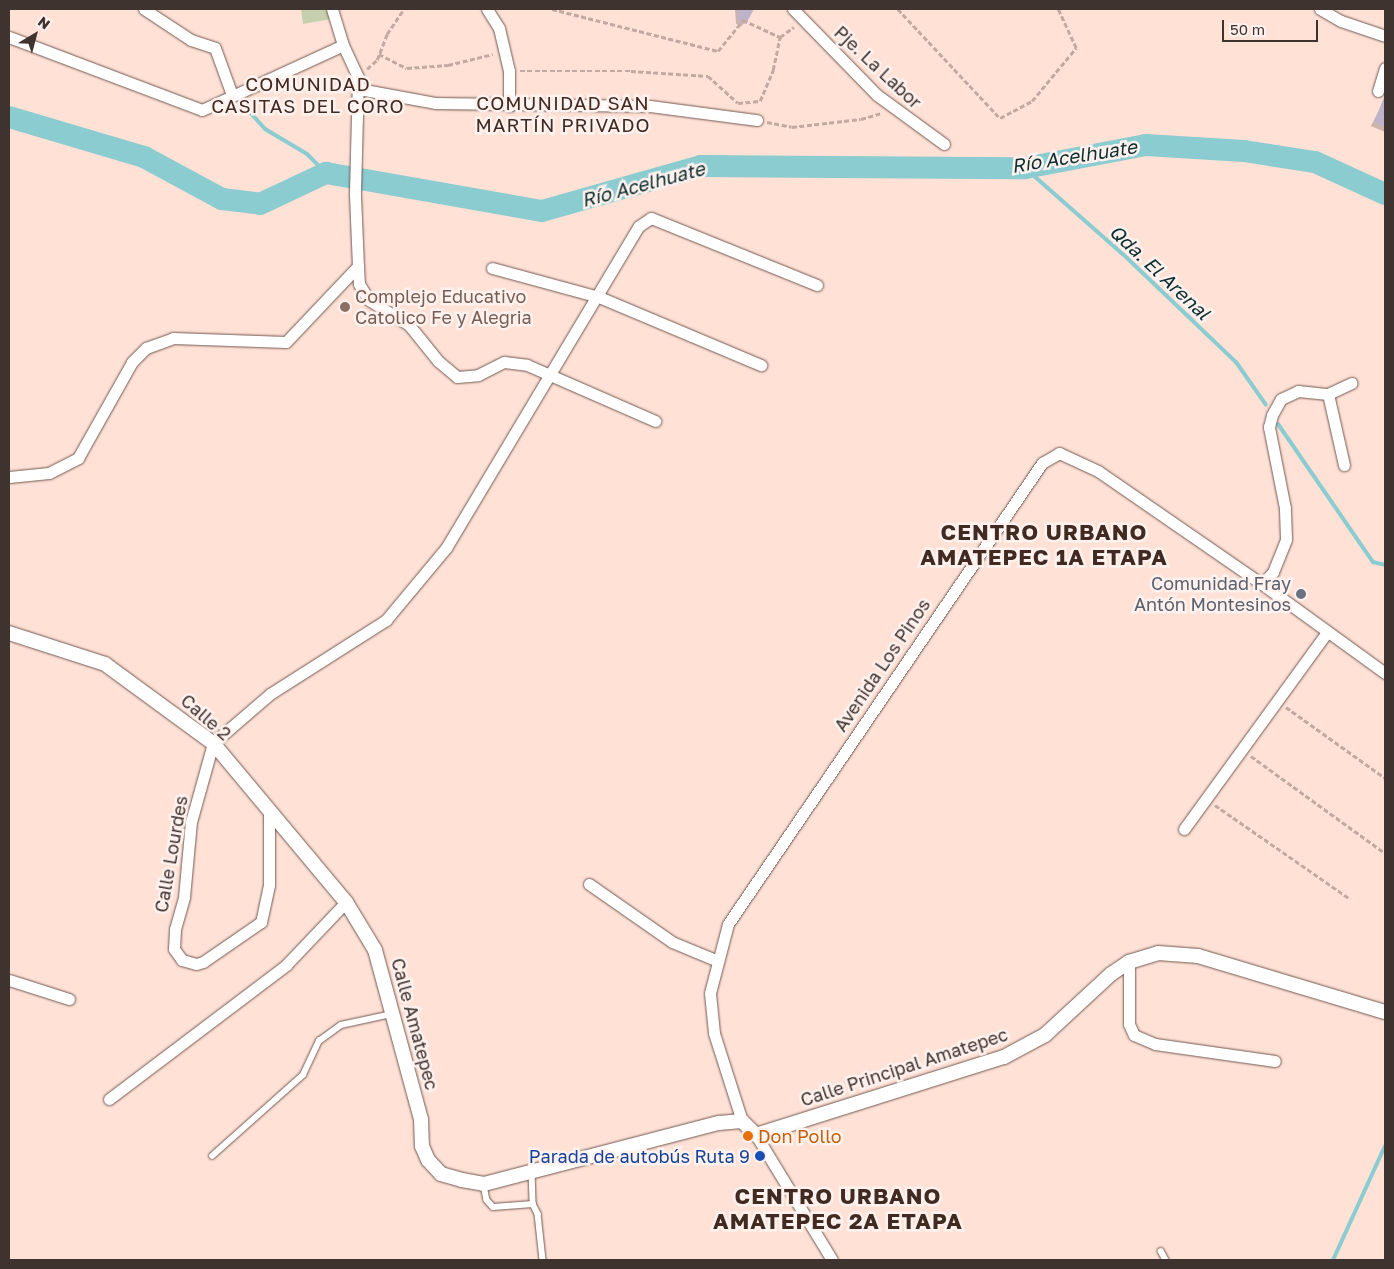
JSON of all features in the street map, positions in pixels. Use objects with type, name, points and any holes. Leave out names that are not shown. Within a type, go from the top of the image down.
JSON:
[{"type":"street","points":[[144,9],[191,40],[215,48],[232,95]]},
{"type":"street","points":[[332,9],[343,45],[358,76],[355,195],[358,266],[359,284],[369,300],[409,325],[438,361],[457,377],[478,375],[504,362],[527,365],[656,421]]},
{"type":"street","points":[[488,9],[499,28],[509,71],[509,106]]},
{"type":"street","name":"Pje. La Labor","points":[[793,9],[895,109],[944,144]]},
{"type":"street","points":[[1320,9],[1341,21],[1385,36]]},
{"type":"street","points":[[9,36],[199,109],[210,108],[232,95],[343,45]]},
{"type":"street","points":[[1378,91],[1385,68]]},
{"type":"street","points":[[359,89],[435,103],[509,106],[650,106],[757,120]]},
{"type":"street","points":[[212,743],[270,694],[386,620],[446,548],[549,375],[599,296],[639,226],[651,218],[817,285]]},
{"type":"street","points":[[9,477],[49,473],[78,458],[132,362],[146,348],[173,338],[286,342],[358,266]]},
{"type":"street","points":[[492,268],[599,296],[761,365]]},
{"type":"street","points":[[1262,584],[1277,563],[1286,539],[1285,508],[1268,427],[1272,415],[1281,399],[1298,391],[1328,394],[1352,383]]},
{"type":"street","points":[[1328,394],[1344,465]]},
{"type":"street","name":"Avenida Los Pinos","points":[[832,1260],[756,1135],[742,1121],[714,1033],[710,993],[718,961],[728,924],[1042,463],[1059,452],[1098,471],[1262,584],[1385,673]]},
{"type":"street","points":[[1184,829],[1327,632]]},
{"type":"street","name":"Calle 2","points":[[9,633],[105,664],[212,743],[269,814],[334,889]]},
{"type":"street","name":"Calle Lourdes","points":[[212,743],[191,822],[184,898],[174,942],[174,949],[182,960],[196,964],[217,954],[261,922],[269,885],[269,814]]},
{"type":"street","points":[[589,884],[672,942],[718,961]]},
{"type":"street","name":"Calle Amatepec","points":[[334,889],[346,902],[376,950],[420,1120],[422,1146],[428,1160],[441,1174],[484,1184]]},
{"type":"street","points":[[109,1098],[286,965],[346,902]]},
{"type":"street","name":"Calle Principal Amatepec","points":[[756,1135],[1004,1057],[1030,1045],[1129,962],[1158,953],[1198,956],[1385,1012]]},
{"type":"street","points":[[1129,962],[1129,1024],[1134,1035],[1155,1044],[1275,1061]]},
{"type":"street","points":[[9,980],[69,999]]},
{"type":"street","points":[[484,1184],[712,1125],[742,1121]]},
{"type":"lane","points":[[212,1156],[302,1075],[319,1041],[340,1025],[394,1014]]},
{"type":"lane","points":[[532,1172],[533,1204],[538,1214],[543,1260]]},
{"type":"lane","points":[[484,1184],[487,1200],[493,1207],[533,1204]]},
{"type":"lane","points":[[1161,1252],[1166,1260]]},
{"type":"path","points":[[358,76],[379,54],[387,34],[404,9]]},
{"type":"path","points":[[552,9],[718,51],[743,20],[780,37]]},
{"type":"path","points":[[898,9],[1000,118],[1032,100],[1076,48],[1058,9]]},
{"type":"path","points":[[509,71],[631,71],[708,76],[738,104],[760,101],[773,70],[780,37],[804,21]]},
{"type":"path","points":[[379,54],[407,68],[448,65],[504,51]]},
{"type":"path","points":[[753,102],[757,120],[792,127],[861,119],[895,109]]},
{"type":"path","points":[[1277,701],[1385,778]]},
{"type":"path","points":[[1242,750],[1385,853]]},
{"type":"path","points":[[1206,799],[1350,899]]},
{"type":"green space","points":[[301,9],[328,9],[331,19],[303,24]]},
{"type":"building","points":[[737,9],[754,9],[746,24],[739,22]]},
{"type":"building","points":[[1385,95],[1385,127],[1374,122]]},
{"type":"waterway","points":[[239,100],[265,129],[307,154],[326,173]]},
{"type":"waterway","name":"Río Acelhuate","points":[[9,117],[144,157],[222,199],[260,204],[326,173],[542,211],[701,166],[1025,168],[1146,145],[1244,151],[1315,162],[1385,194]]},
{"type":"waterway","name":"Qda. El Arenal","points":[[1025,168],[1127,258],[1236,362],[1266,405]]},
{"type":"waterway","name":"Qda. El Arenal","points":[[1278,424],[1373,562],[1385,565]]},
{"type":"waterway","name":"Qda. El Arenal","points":[[1333,1260],[1385,1146]]},
{"type":"place","name":"Complejo Educativo Catolico Fe y Alegria","points":[[345,307]]},
{"type":"place","name":"Comunidad Fray Antón Montesinos","points":[[1301,594]]},
{"type":"place","name":"Don Pollo","points":[[748,1136]]},
{"type":"place","name":"Parada de autobús Ruta 9","points":[[760,1156]]},
{"type":"district","name":"COMUNIDAD CASITAS DEL CORO","points":[[308,95]]},
{"type":"district","name":"COMUNIDAD SAN MARTÍN PRIVADO","points":[[563,114]]},
{"type":"district","name":"CENTRO URBANO AMATEPEC 1A ETAPA","points":[[1044,544]]},
{"type":"district","name":"CENTRO URBANO AMATEPEC 2A ETAPA","points":[[838,1208]]}]
